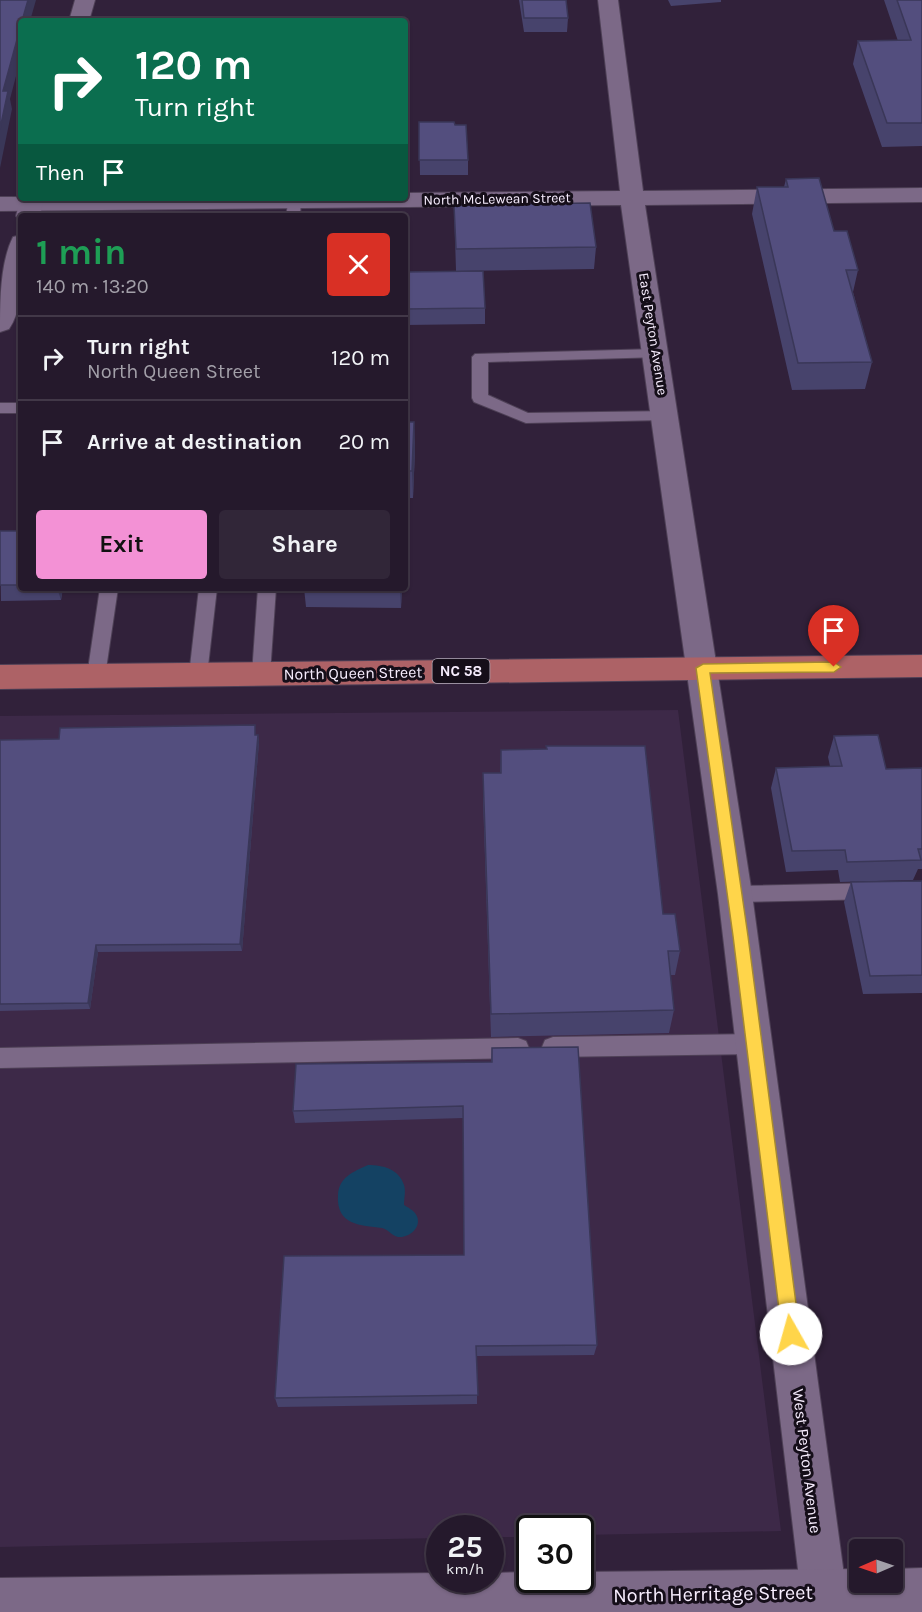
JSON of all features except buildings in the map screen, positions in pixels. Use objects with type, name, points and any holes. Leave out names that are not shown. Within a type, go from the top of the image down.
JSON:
[{"type":"main road","name":"North Queen Street","points":[[0,678],[922,666]]},
{"type":"street","points":[[80,18],[85,0]]},
{"type":"street","name":"East Peyton Avenue","points":[[608,0],[632,198],[703,668]]},
{"type":"street","name":"North McLewean Street","points":[[0,204],[293,209],[632,198],[922,195]]},
{"type":"street","points":[[0,324],[18,254]]},
{"type":"street","name":"West Peyton Avenue","points":[[703,668],[755,1044],[824,1602]]},
{"type":"street","name":"North Herritage Street","points":[[0,1601],[824,1602],[922,1591]]},
{"type":"lane","points":[[656,354],[480,357],[480,398],[526,418],[665,415]]},
{"type":"lane","points":[[0,408],[18,408]]},
{"type":"lane","points":[[96,676],[109,591]]},
{"type":"lane","points":[[198,675],[208,591]]},
{"type":"lane","points":[[261,674],[267,591]]},
{"type":"lane","points":[[735,894],[922,890]]},
{"type":"lane","points":[[0,1058],[755,1044]]},
{"type":"shaded area","points":[[678,710],[781,1531],[594,1535],[594,1515],[516,1515],[516,1537],[504,1537],[504,1515],[426,1515],[426,1538],[0,1547],[0,716]]},
{"type":"water","points":[[368,1165],[390,1169],[402,1180],[405,1190],[404,1205],[414,1212],[418,1222],[411,1233],[398,1237],[384,1229],[351,1222],[341,1213],[338,1195],[341,1184],[348,1176]]},
{"type":"route","points":[[791,1334],[741,936],[703,668],[834,667]]}]
